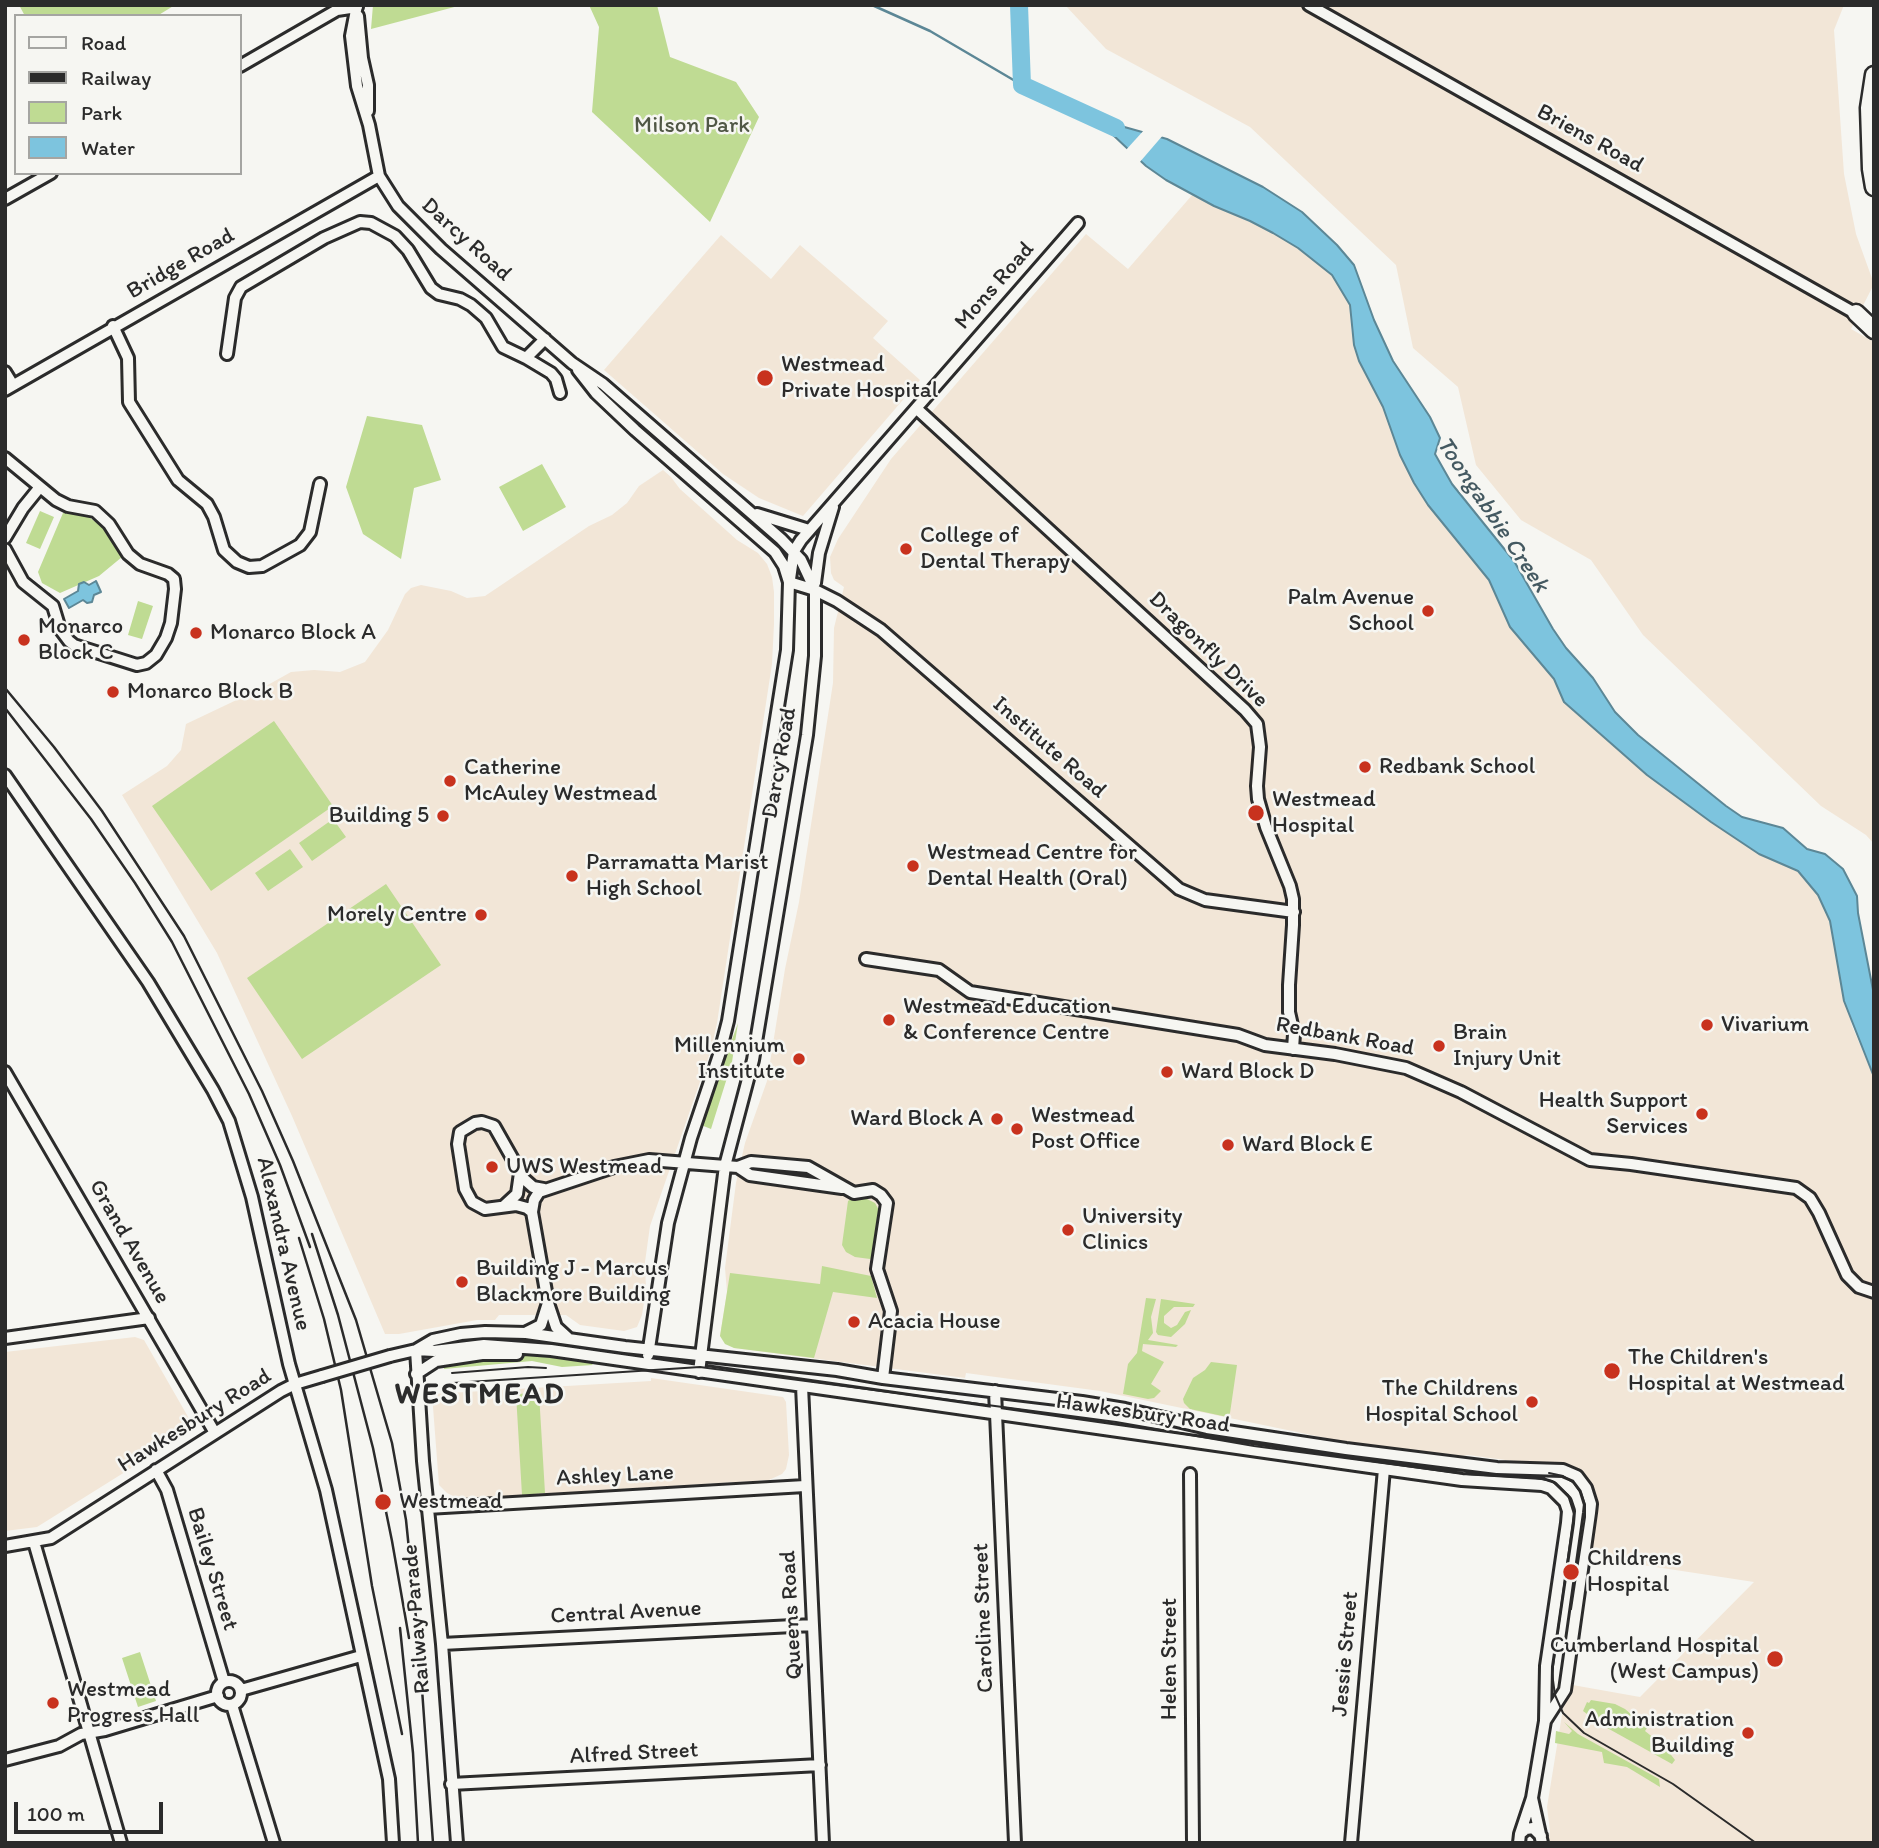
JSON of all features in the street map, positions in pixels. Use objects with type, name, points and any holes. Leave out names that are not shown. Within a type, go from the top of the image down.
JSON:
[{"type":"highway","points":[[1874,75],[1869,118],[1874,187]]},
{"type":"street","name":"Briens Road","points":[[1309,5],[1867,318]]},
{"type":"street","points":[[242,65],[337,10],[357,6]]},
{"type":"street","name":"Darcy Road","points":[[357,6],[351,36],[357,86],[369,125],[379,176],[398,206],[422,231],[572,363],[604,384],[794,551],[807,570],[815,590],[815,656],[807,735],[752,1060],[725,1166],[701,1355]]},
{"type":"street","points":[[5,199],[47,175]]},
{"type":"street","name":"Bridge Road","points":[[9,387],[379,176]]},
{"type":"street","points":[[227,354],[236,298],[241,287],[324,238],[360,222],[371,223],[395,236],[408,250],[431,288],[439,294],[471,305],[486,318],[503,346],[551,373],[560,393]]},
{"type":"street","name":"Mons Road","points":[[789,582],[794,551],[809,530],[1078,223]]},
{"type":"street","points":[[113,326],[128,358],[129,402],[178,480],[207,505],[214,517],[224,550],[237,562],[249,567],[262,566],[300,545],[310,532],[320,484]]},
{"type":"street","points":[[526,358],[545,339]]},
{"type":"street","name":"Darcy Road","points":[[572,363],[596,393],[775,552],[784,566],[789,582],[790,612],[786,663],[728,1021],[668,1223],[648,1362]]},
{"type":"street","points":[[5,372],[9,387]]},
{"type":"street","name":"Dragonfly Drive","points":[[917,409],[1253,718],[1260,733],[1257,786],[1259,806],[1290,886],[1294,912],[1289,985],[1293,1049]]},
{"type":"street","points":[[670,443],[698,475],[704,491]]},
{"type":"street","points":[[5,458],[56,500],[68,506],[95,511],[109,524],[128,554],[140,564],[167,573],[174,579],[171,623],[156,655],[146,663],[137,665],[69,641],[60,629],[54,606],[23,582],[5,549]]},
{"type":"street","points":[[5,538],[23,508],[40,487]]},
{"type":"street","name":"Mons Road","points":[[815,590],[819,553],[834,504]]},
{"type":"street","points":[[751,513],[809,530]]},
{"type":"street","name":"Institute Road","points":[[789,582],[815,590],[837,601],[881,630],[1179,889],[1205,900],[1294,912]]},
{"type":"street","name":"Alexandra Avenue","points":[[5,775],[148,982],[214,1090],[229,1121],[252,1197],[295,1384],[326,1490],[389,1779],[393,1843]]},
{"type":"street","name":"Redbank Road","points":[[866,959],[939,970],[970,992],[1238,1035],[1265,1045],[1406,1068],[1422,1073],[1590,1160],[1796,1188],[1810,1198],[1819,1213],[1847,1275],[1859,1287],[1874,1292]]},
{"type":"street","name":"Grand Avenue","points":[[5,1072],[215,1433]]},
{"type":"street","points":[[532,1212],[522,1206],[485,1209],[478,1207],[467,1196],[458,1144],[460,1132],[475,1123],[494,1126],[520,1173],[529,1184],[544,1189]]},
{"type":"street","points":[[568,1338],[556,1326],[548,1303],[532,1212],[536,1196],[544,1189],[649,1160],[738,1167],[751,1162],[808,1167],[854,1193],[873,1190],[887,1203],[877,1269],[891,1311],[883,1377]]},
{"type":"street","points":[[738,1167],[750,1175],[844,1189]]},
{"type":"street","points":[[502,1207],[517,1194],[520,1173]]},
{"type":"street","points":[[526,1333],[541,1325],[548,1303]]},
{"type":"street","points":[[5,1338],[149,1318]]},
{"type":"street","name":"Hawkesbury Road","points":[[416,1350],[433,1340],[461,1334],[526,1333],[1118,1407],[1255,1437],[1463,1464],[1563,1470],[1577,1476],[1589,1495],[1590,1513],[1565,1690],[1545,1721]]},
{"type":"street","name":"Hawkesbury Road","points":[[5,1546],[57,1535],[295,1384],[416,1350],[434,1351],[484,1345],[551,1350],[1462,1480],[1547,1486],[1562,1497],[1568,1511],[1544,1687],[1545,1721]]},
{"type":"street","name":"Railway Parade","points":[[416,1350],[457,1843]]},
{"type":"street","name":"Hawkesbury Road","points":[[416,1374],[436,1361],[482,1354],[551,1350]]},
{"type":"street","points":[[699,1372],[701,1355]]},
{"type":"street","name":"Queens Road","points":[[802,1386],[824,1843]]},
{"type":"street","name":"Caroline Street","points":[[995,1391],[1015,1843]]},
{"type":"street","name":"Jessie Street","points":[[1351,1843],[1384,1469]]},
{"type":"street","name":"Bailey Street","points":[[156,1470],[167,1490],[224,1682]]},
{"type":"street","name":"Helen Street","points":[[1190,1474],[1193,1843]]},
{"type":"street","name":"Ashley Lane","points":[[428,1508],[805,1486]]},
{"type":"street","points":[[34,1542],[121,1843]]},
{"type":"street","name":"Central Avenue","points":[[442,1644],[813,1625]]},
{"type":"street","points":[[241,1690],[361,1656]]},
{"type":"street","points":[[224,1682],[236,1683],[241,1690],[241,1698],[232,1705],[224,1704],[218,1696],[219,1687],[224,1682]]},
{"type":"street","points":[[5,1760],[58,1746],[78,1735],[105,1730],[218,1696]]},
{"type":"street","points":[[232,1705],[274,1843]]},
{"type":"street","points":[[1519,1840],[1532,1798],[1545,1721]]},
{"type":"street","name":"Alfred Street","points":[[451,1784],[820,1766]]},
{"type":"street","points":[[1532,1798],[1542,1839]]},
{"type":"street","points":[[1519,1840],[1530,1828],[1537,1830],[1542,1839]]},
{"type":"shaded area","points":[[1065,5],[1844,5],[1834,30],[1844,174],[1856,234],[1874,284],[1851,329],[1874,342],[1874,844],[1866,835],[1821,806],[1643,635],[1591,560],[1521,520],[1476,465],[1458,387],[1413,348],[1396,265],[1250,127],[1106,49]]},
{"type":"shaded area","name":"Westmead Hospital","points":[[1193,194],[1273,233],[1298,248],[1332,275],[1350,305],[1351,329],[1359,361],[1383,407],[1400,455],[1414,483],[1428,505],[1489,580],[1510,627],[1554,679],[1564,702],[1647,775],[1711,822],[1759,854],[1798,871],[1818,895],[1830,921],[1852,1026],[1874,1077],[1874,1843],[1548,1843],[1550,1831],[1547,1807],[1567,1684],[1640,1697],[1754,1582],[1623,1562],[1597,1555],[1588,1542],[1595,1497],[1592,1487],[1580,1472],[1468,1455],[1457,1457],[1340,1441],[1100,1391],[966,1373],[965,1378],[734,1348],[720,1336],[727,1292],[725,1268],[736,1183],[745,1143],[767,1081],[799,902],[833,683],[834,628],[844,587],[834,580],[830,557],[838,539],[891,459],[1086,234],[1128,269]]},
{"type":"shaded area","name":"Westmead Private Hospital","points":[[721,235],[771,279],[800,245],[888,321],[873,338],[920,380],[803,516],[759,498],[723,474],[604,370]]},
{"type":"shaded area","name":"Catherine McAuley Westmead","points":[[663,470],[680,489],[737,540],[758,553],[767,564],[774,592],[774,624],[772,664],[717,1023],[711,1050],[650,1226],[642,1315],[637,1327],[624,1331],[580,1325],[566,1315],[499,1315],[495,1320],[477,1320],[399,1334],[385,1334],[292,1116],[217,953],[122,795],[167,766],[181,750],[186,724],[291,672],[340,672],[365,662],[388,630],[405,594],[411,588],[421,585],[451,591],[467,598],[485,596],[589,526],[612,515],[627,503],[639,486]]},
{"type":"shaded area","points":[[135,1337],[144,1340],[191,1422],[189,1432],[37,1527],[5,1531],[5,1352]]},
{"type":"shaded area","points":[[651,1378],[783,1397],[786,1402],[789,1455],[786,1469],[769,1480],[459,1499],[439,1485],[432,1394],[651,1381]]},
{"type":"green space","points":[[19,5],[175,5],[160,14],[24,14]]},
{"type":"green space","points":[[373,5],[462,5],[371,29]]},
{"type":"green space","name":"Milson Park","points":[[589,5],[657,5],[670,57],[736,82],[759,117],[710,222],[592,112],[599,27]]},
{"type":"green space","points":[[367,416],[422,425],[441,480],[414,488],[401,559],[363,534],[346,487]]},
{"type":"green space","points":[[542,464],[566,507],[523,531],[499,487]]},
{"type":"green space","points":[[40,511],[54,517],[40,549],[26,543]]},
{"type":"green space","points":[[63,513],[86,515],[104,528],[122,557],[99,576],[60,593],[42,583],[38,572]]},
{"type":"green space","points":[[138,601],[153,606],[142,639],[128,635]]},
{"type":"green space","points":[[274,721],[333,806],[211,891],[152,806]]},
{"type":"green space","points":[[333,819],[346,837],[312,861],[299,843]]},
{"type":"green space","points":[[290,849],[303,867],[268,891],[255,873]]},
{"type":"green space","points":[[386,884],[441,965],[302,1059],[247,978]]},
{"type":"green space","points":[[738,1023],[732,1062],[711,1129],[701,1125]]},
{"type":"green space","points":[[861,1196],[875,1203],[881,1214],[875,1257],[870,1259],[855,1257],[846,1252],[842,1245],[848,1201]]},
{"type":"green space","points":[[822,1266],[871,1276],[877,1298],[833,1292],[814,1358],[734,1348],[725,1344],[720,1336],[730,1273],[820,1284]]},
{"type":"green space","points":[[1146,1298],[1156,1299],[1151,1317],[1153,1333],[1148,1340],[1178,1345],[1143,1344],[1142,1351],[1164,1362],[1151,1384],[1161,1391],[1154,1398],[1148,1399],[1123,1394],[1128,1364],[1137,1353]]},
{"type":"green space","points":[[1161,1299],[1195,1304],[1193,1307],[1174,1307],[1164,1316],[1164,1323],[1171,1328],[1177,1325],[1185,1312],[1191,1310],[1185,1324],[1171,1337],[1158,1335],[1156,1332]]},
{"type":"green space","points":[[514,1355],[586,1359],[593,1365],[562,1367],[532,1361],[444,1369],[443,1361]]},
{"type":"green space","points":[[1211,1362],[1237,1365],[1230,1413],[1227,1417],[1190,1409],[1184,1403],[1183,1399],[1193,1378]]},
{"type":"green space","points":[[539,1393],[545,1493],[522,1495],[516,1394]]},
{"type":"green space","points":[[140,1652],[156,1701],[138,1707],[122,1658]]},
{"type":"green space","points":[[1591,1700],[1615,1704],[1625,1709],[1647,1728],[1645,1731],[1658,1745],[1664,1746],[1675,1760],[1672,1764],[1600,1724],[1601,1722],[1583,1711]]},
{"type":"green space","points":[[1564,1722],[1578,1734],[1659,1779],[1660,1787],[1627,1767],[1604,1763],[1602,1752],[1555,1743],[1556,1731],[1569,1734],[1572,1731]]},
{"type":"water","name":"Toongabbie Creek","points":[[1096,119],[1167,139],[1263,187],[1302,212],[1354,265],[1374,320],[1393,361],[1430,417],[1440,438],[1435,454],[1452,484],[1514,561],[1553,629],[1593,678],[1615,712],[1638,735],[1726,806],[1742,817],[1783,828],[1807,849],[1825,854],[1843,869],[1857,896],[1874,995],[1874,1077],[1844,1001],[1830,921],[1818,895],[1798,871],[1759,854],[1647,775],[1564,702],[1554,679],[1510,627],[1489,580],[1428,505],[1414,483],[1400,455],[1383,407],[1359,361],[1354,345],[1350,305],[1332,275],[1298,248],[1273,233],[1166,180],[1146,166]]},
{"type":"water","points":[[96,581],[101,592],[94,595],[92,602],[83,600],[69,608],[64,599],[78,591],[79,584],[84,582],[89,585]]},
{"type":"pier","points":[[1145,129],[1164,134],[1139,163],[1125,151]]},
{"type":"waterway","points":[[872,5],[930,31],[1022,85]]},
{"type":"waterway","name":"Toongabbie Creek","points":[[1019,5],[1022,85],[1116,128]]},
{"type":"tram line","points":[[453,1383],[700,1367],[1116,1422],[1254,1446],[1466,1474],[1552,1481],[1568,1495],[1574,1514],[1552,1673],[1555,1695],[1563,1713],[1584,1733],[1673,1784],[1756,1843]]},
{"type":"tram line","points":[[452,1373],[546,1368]]},
{"type":"tram line","points":[[1549,1473],[1563,1476],[1574,1483],[1585,1505],[1571,1609]]},
{"type":"railway","points":[[5,688],[102,811],[184,936],[262,1091],[356,1320],[392,1443],[406,1520],[419,1647],[433,1843]]},
{"type":"railway","points":[[5,708],[91,819],[172,942],[249,1094],[280,1165],[310,1247]]},
{"type":"railway","points":[[312,1234],[338,1315],[373,1448],[409,1638]]},
{"type":"railway","points":[[299,1238],[324,1319],[341,1390],[372,1586],[402,1734]]},
{"type":"railway","points":[[400,1628],[413,1753],[418,1843]]},
{"type":"place","name":"Westmead Private Hospital","points":[[765,378]]},
{"type":"place","name":"College of Dental Therapy","points":[[906,549]]},
{"type":"place","name":"Palm Avenue School","points":[[1428,611]]},
{"type":"place","name":"Monarco Block A","points":[[196,633]]},
{"type":"place","name":"Monarco Block C","points":[[24,640]]},
{"type":"place","name":"Monarco Block B","points":[[113,692]]},
{"type":"place","name":"Redbank School","points":[[1365,767]]},
{"type":"place","name":"Catherine McAuley Westmead","points":[[450,781]]},
{"type":"place","name":"Westmead Hospital","points":[[1256,813]]},
{"type":"place","name":"Building 5","points":[[443,816]]},
{"type":"place","name":"Westmead Centre for Dental Health (Oral)","points":[[913,866]]},
{"type":"place","name":"Parramatta Marist High School","points":[[572,876]]},
{"type":"place","name":"Morely Centre","points":[[481,915]]},
{"type":"place","name":"Westmead Education & Conference Centre","points":[[889,1020]]},
{"type":"place","name":"Vivarium","points":[[1707,1025]]},
{"type":"place","name":"Brain Injury Unit","points":[[1439,1046]]},
{"type":"place","name":"Millennium Institute","points":[[799,1059]]},
{"type":"place","name":"Ward Block D","points":[[1167,1072]]},
{"type":"place","name":"Health Support Services","points":[[1702,1114]]},
{"type":"place","name":"Ward Block A","points":[[997,1119]]},
{"type":"place","name":"Westmead Post Office","points":[[1017,1129]]},
{"type":"place","name":"Ward Block E","points":[[1228,1145]]},
{"type":"place","name":"UWS Westmead","points":[[492,1167]]},
{"type":"place","name":"University Clinics","points":[[1068,1230]]},
{"type":"place","name":"Building J - Marcus Blackmore Building","points":[[462,1282]]},
{"type":"place","name":"Acacia House","points":[[854,1322]]},
{"type":"place","name":"The Children's Hospital at Westmead","points":[[1612,1371]]},
{"type":"place","name":"The Childrens Hospital School","points":[[1532,1402]]},
{"type":"place","name":"Westmead","points":[[383,1502]]},
{"type":"place","name":"Childrens Hospital","points":[[1571,1572]]},
{"type":"place","name":"Cumberland Hospital (West Campus)","points":[[1775,1659]]},
{"type":"place","name":"Westmead Progress Hall","points":[[53,1703]]},
{"type":"place","name":"Administration Building","points":[[1748,1733]]},
{"type":"district","name":"WESTMEAD","points":[[480,1395]]}]
